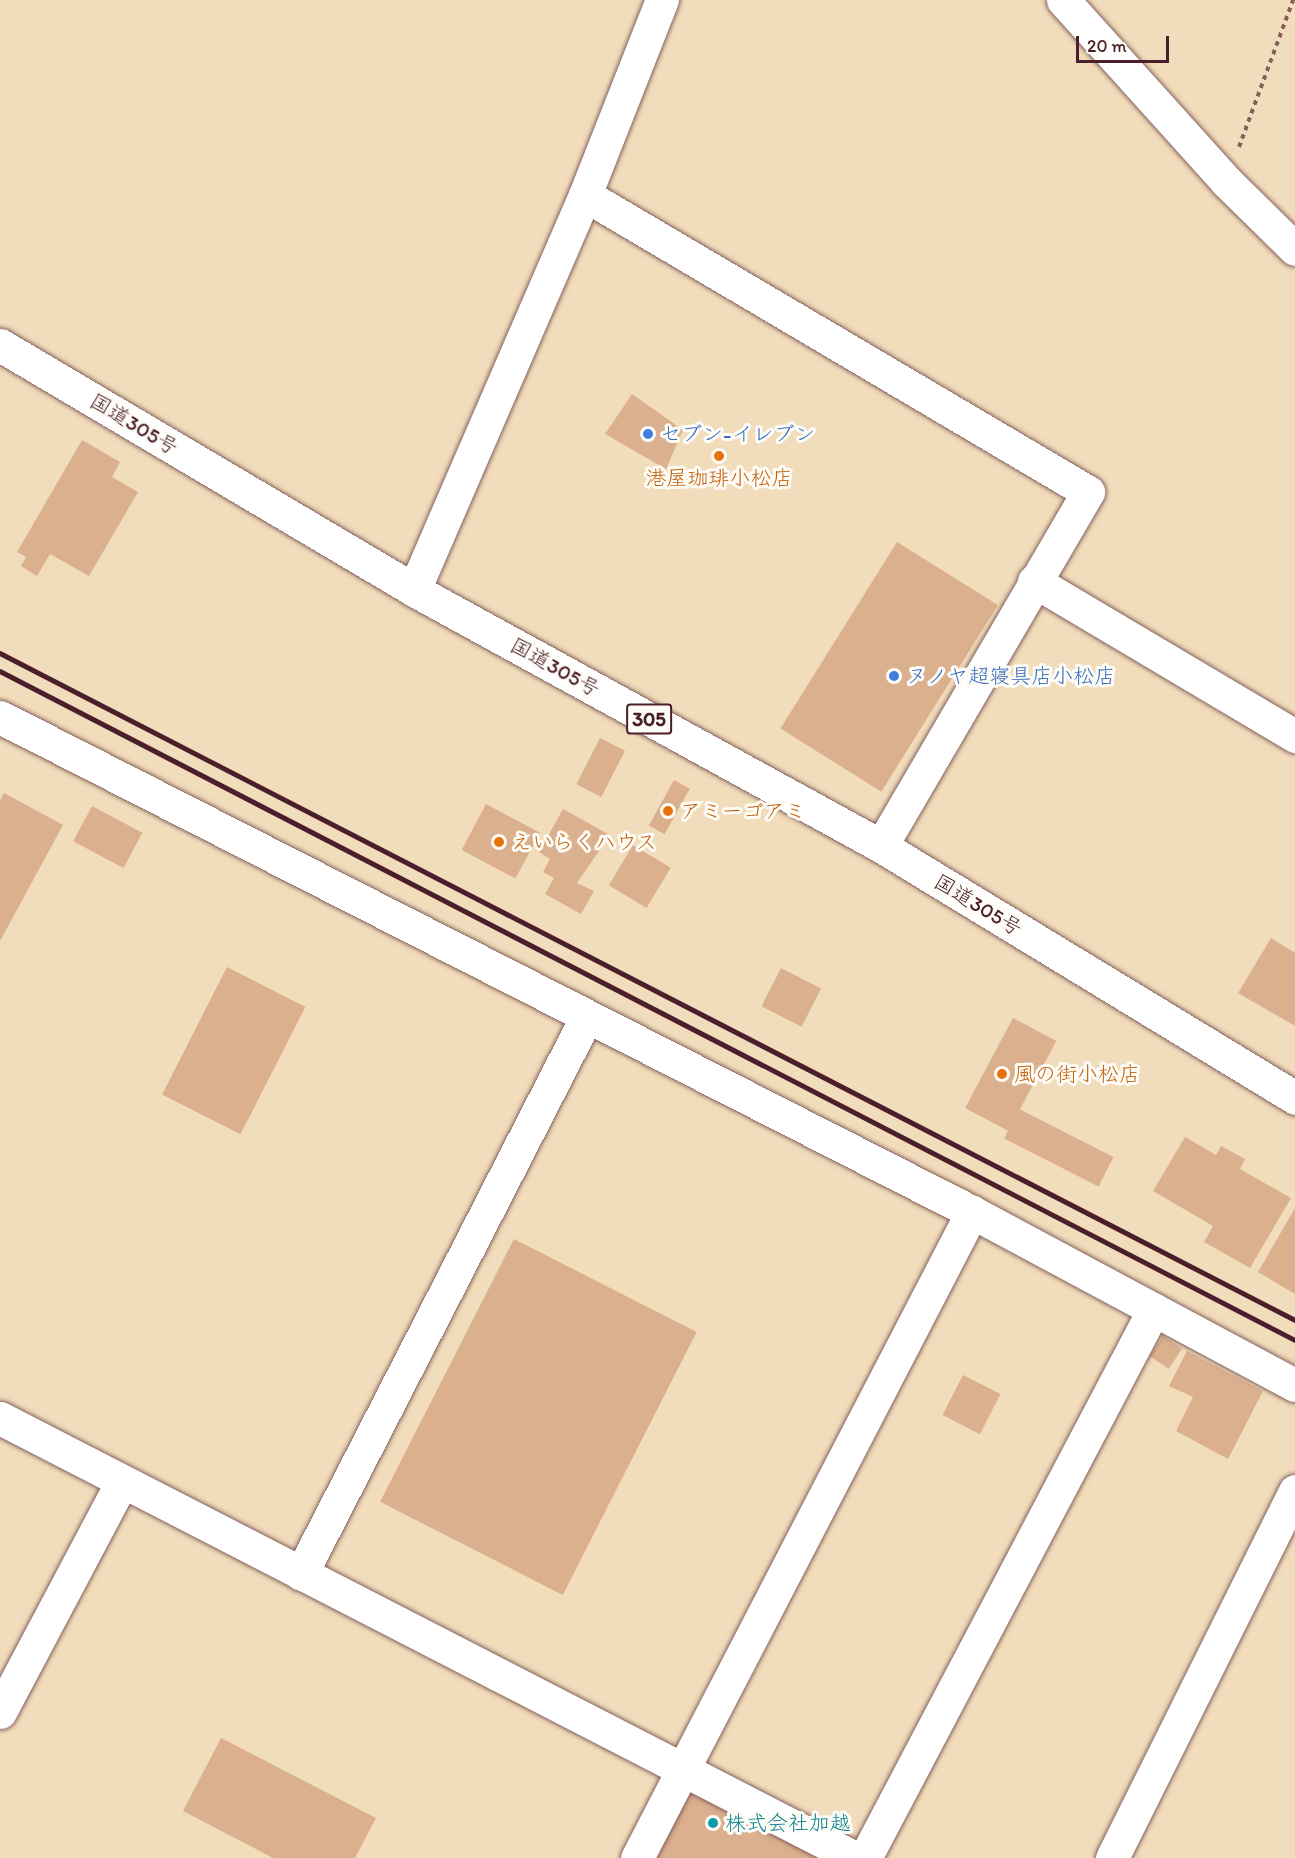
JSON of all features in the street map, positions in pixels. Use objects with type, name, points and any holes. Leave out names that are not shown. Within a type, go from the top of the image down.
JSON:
[{"type":"main road","points":[[414,590],[585,195],[662,0]]},
{"type":"main road","points":[[1063,0],[1227,182],[1295,249]]},
{"type":"main road","points":[[585,195],[1088,492],[880,846]]},
{"type":"main road","name":"国道305号","points":[[0,345],[414,590],[880,846],[1295,1098]]},
{"type":"main road","points":[[1034,581],[1295,736]]},
{"type":"main road","points":[[0,717],[972,1212],[1295,1385]]},
{"type":"main road","points":[[301,1574],[587,1016]]},
{"type":"main road","points":[[637,1858],[972,1212]]},
{"type":"main road","points":[[866,1858],[1154,1309]]},
{"type":"main road","points":[[0,1418],[855,1858]]},
{"type":"main road","points":[[0,1712],[122,1482]]},
{"type":"main road","points":[[1112,1858],[1295,1491]]},
{"type":"path","points":[[1227,182],[1293,0]]},
{"type":"building","points":[[632,394],[683,430],[666,469],[605,434]]},
{"type":"building","points":[[82,440],[120,462],[112,477],[138,492],[89,576],[50,554],[37,576],[21,566],[26,557],[17,552]]},
{"type":"building","points":[[897,542],[998,605],[881,792],[780,729]]},
{"type":"building","points":[[600,738],[625,751],[601,797],[576,784]]},
{"type":"building","points":[[674,780],[690,789],[665,834],[649,825]]},
{"type":"building","points":[[4,793],[63,825],[0,941],[0,801]]},
{"type":"building","points":[[486,804],[540,833],[515,879],[462,850]]},
{"type":"building","points":[[92,806],[142,833],[124,868],[73,841]]},
{"type":"building","points":[[563,809],[610,835],[577,883],[594,891],[581,914],[545,894],[554,878],[543,872],[550,859],[539,852]]},
{"type":"building","points":[[633,845],[671,868],[647,908],[609,885]]},
{"type":"building","points":[[1271,938],[1295,953],[1295,1026],[1238,993]]},
{"type":"building","points":[[227,967],[305,1007],[240,1134],[162,1094]]},
{"type":"building","points":[[781,968],[821,988],[802,1027],[761,1006]]},
{"type":"building","points":[[1013,1018],[1056,1041],[1008,1131],[965,1108]]},
{"type":"building","points":[[1019,1109],[1113,1157],[1098,1187],[1004,1138]]},
{"type":"building","points":[[1185,1137],[1216,1155],[1221,1146],[1245,1159],[1240,1169],[1291,1198],[1250,1268],[1204,1242],[1213,1226],[1153,1191]]},
{"type":"building","points":[[1295,1208],[1295,1294],[1258,1272]]},
{"type":"building","points":[[514,1239],[697,1332],[563,1595],[380,1502]]},
{"type":"building","points":[[1163,1336],[1182,1349],[1169,1369],[1150,1356]]},
{"type":"building","points":[[1187,1351],[1263,1391],[1228,1459],[1176,1431],[1193,1397],[1169,1386]]},
{"type":"building","points":[[963,1375],[1000,1394],[980,1434],[943,1415]]},
{"type":"building","points":[[221,1738],[376,1818],[355,1858],[273,1858],[183,1811]]},
{"type":"building","name":"株式会社加越","points":[[688,1789],[824,1858],[653,1858]]},
{"type":"railway","points":[[0,653],[1295,1320]]},
{"type":"railway","points":[[0,671],[1295,1340]]},
{"type":"place","name":"セブン-イレブン","points":[[648,434]]},
{"type":"place","name":"港屋珈琲小松店","points":[[719,456]]},
{"type":"place","name":"ヌノヤ超寝具店小松店","points":[[894,676]]},
{"type":"place","name":"アミーゴアミ","points":[[668,811]]},
{"type":"place","name":"えいらくハウス","points":[[499,842]]},
{"type":"place","name":"風の街小松店","points":[[1002,1074]]},
{"type":"place","name":"株式会社加越","points":[[713,1823]]}]
